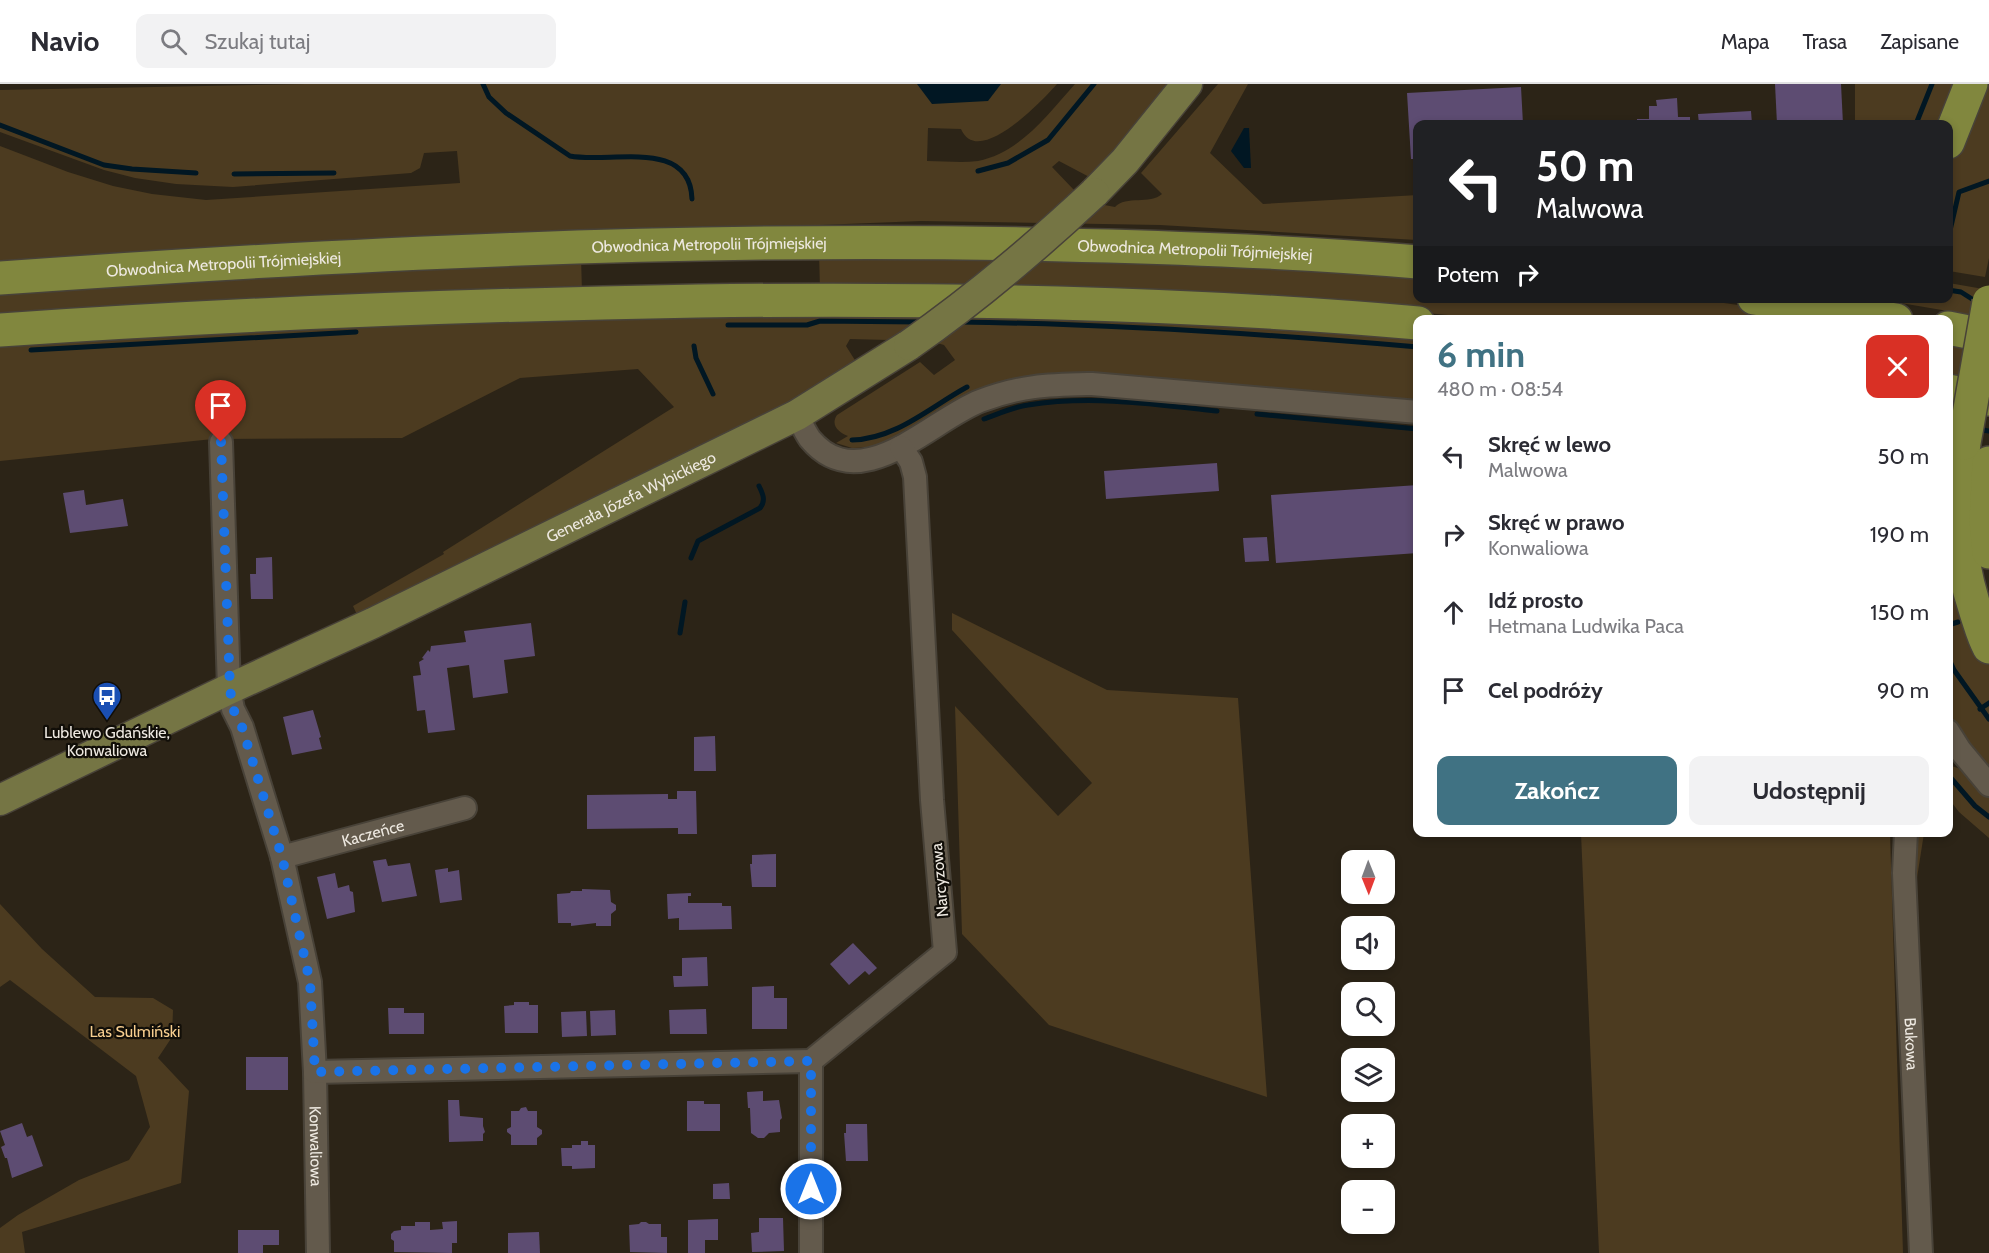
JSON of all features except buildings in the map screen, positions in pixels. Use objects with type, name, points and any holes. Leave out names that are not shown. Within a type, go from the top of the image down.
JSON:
[{"type":"highway","points":[[1953,129],[1971,84]]},
{"type":"highway","name":"Obwodnica Metropolii Trójmiejskiej","points":[[0,278],[367,255],[580,246],[819,241],[1190,247],[1413,262]]},
{"type":"highway","points":[[0,330],[365,310],[582,303],[942,299],[1155,305],[1413,323]]},
{"type":"highway","points":[[1989,302],[1964,443],[1959,485],[1958,527],[1965,581],[1989,647]]},
{"type":"highway","points":[[1786,303],[1864,315]]},
{"type":"highway","points":[[1953,329],[1989,336]]},
{"type":"highway","points":[[1953,392],[1989,399]]},
{"type":"highway","points":[[1989,463],[1986,520],[1989,552]]},
{"type":"main road","name":"Generała Józefa Wybickiego","points":[[0,800],[384,617],[797,415],[844,387],[958,311],[1004,274],[1094,193],[1125,161],[1187,84]]},
{"type":"street","points":[[797,415],[808,437],[827,454],[853,462],[877,458],[902,447],[978,402],[1016,388],[1042,385],[1092,384],[1413,412]]},
{"type":"street","name":"Konwaliowa","points":[[221,442],[230,689],[233,709],[242,727],[282,857],[310,982],[315,1072],[318,1253]]},
{"type":"street","name":"Narcyzowa","points":[[811,1061],[945,952],[932,800],[915,477],[902,447]]},
{"type":"street","points":[[1953,747],[1989,785]]},
{"type":"street","name":"Kaczeńce","points":[[282,857],[465,808]]},
{"type":"street","name":"Bukowa","points":[[1906,837],[1904,873],[1921,1253]]},
{"type":"street","points":[[315,1072],[811,1061],[811,1253]]},
{"type":"green space","points":[[306,84],[1057,84],[1025,116],[995,137],[981,141],[969,139],[961,129],[928,128],[927,161],[959,162],[978,161],[1007,150],[1032,131],[1075,84],[1169,84],[1095,180],[1059,161],[1052,167],[1074,190],[1067,198],[1115,207],[1125,201],[1151,199],[1162,194],[1141,173],[1218,84],[1248,84],[1210,153],[1263,204],[1413,195],[1413,240],[1160,225],[921,221],[634,229],[0,262],[0,146],[68,172],[113,186],[152,194],[206,200],[460,183],[457,151],[424,153],[420,168],[411,173],[233,187],[176,184],[135,178],[104,170],[0,132],[0,90]]},
{"type":"green space","points":[[1855,84],[1958,84],[1945,120],[1855,120]]},
{"type":"green space","points":[[1976,84],[1989,84],[1989,258],[1985,277],[1953,272],[1953,142]]},
{"type":"green space","points":[[819,252],[1413,271],[1413,303],[1724,303],[1808,315],[1448,315],[1403,311],[820,289]]},
{"type":"green space","points":[[581,257],[582,292],[0,320],[0,289]]},
{"type":"green space","points":[[1953,284],[1989,290],[1989,318],[1901,303],[1953,303]]},
{"type":"green space","points":[[686,316],[889,316],[1230,326],[1413,338],[1413,405],[1075,377],[930,421],[876,447],[852,448],[836,443],[848,436],[835,425],[837,415],[920,362],[934,375],[955,360],[944,345],[902,333],[889,340],[850,339],[846,346],[858,365],[846,375],[359,619],[353,606],[444,554],[443,552],[674,407],[638,369],[520,378],[402,438],[213,439],[0,461],[0,346],[414,324]]},
{"type":"green space","points":[[1953,339],[1989,345],[1989,387],[1953,381]]},
{"type":"green space","points":[[1953,484],[1983,654],[1989,664],[1989,775],[1953,726]]},
{"type":"green space","points":[[952,613],[1107,690],[1238,698],[1267,1097],[1049,1025],[962,934],[955,706],[1058,816],[1092,783],[952,630]]},
{"type":"green space","points":[[1953,767],[1961,769],[1976,781],[1989,796],[1989,838],[1953,804]]},
{"type":"green space","points":[[1581,837],[1890,837],[1903,1253],[1599,1253]]},
{"type":"green space","points":[[1909,837],[1923,837],[1917,878],[1908,878]]},
{"type":"green space","name":"Las Sulmiński","points":[[0,904],[42,949],[95,997],[153,998],[173,1010],[172,1037],[158,1058],[189,1091],[181,1183],[22,1232],[25,1253],[0,1253],[0,1228],[79,1180],[129,1160],[150,1127],[136,1076],[10,980],[0,987]]},
{"type":"water","points":[[917,84],[1001,84],[988,101],[932,104]]},
{"type":"water","points":[[1244,128],[1249,128],[1251,168],[1244,168],[1231,151]]},
{"type":"waterway","points":[[483,84],[489,97],[506,113],[570,156],[645,157],[663,160],[678,167],[688,180],[692,199]]},
{"type":"waterway","points":[[978,171],[1008,163],[1048,140],[1094,84]]},
{"type":"waterway","points":[[1918,120],[1932,84]]},
{"type":"waterway","points":[[0,125],[104,165],[196,173]]},
{"type":"waterway","points":[[234,174],[334,173]]},
{"type":"waterway","points":[[1953,218],[1959,192],[1989,181]]},
{"type":"waterway","points":[[1953,291],[1979,300]]},
{"type":"waterway","points":[[728,325],[807,325],[820,321],[920,322]]},
{"type":"waterway","points":[[960,322],[1189,330],[1413,347]]},
{"type":"waterway","points":[[31,350],[356,332]]},
{"type":"waterway","points":[[694,346],[696,358],[713,394]]},
{"type":"waterway","points":[[852,440],[868,438],[898,428],[967,387]]},
{"type":"waterway","points":[[984,419],[1022,406],[1075,401],[1122,402],[1217,411]]},
{"type":"waterway","points":[[1257,414],[1413,429]]},
{"type":"waterway","points":[[1976,429],[1989,431]]},
{"type":"waterway","points":[[691,558],[698,541],[760,508],[763,495],[759,486]]},
{"type":"waterway","points":[[680,633],[685,602]]},
{"type":"waterway","points":[[1953,624],[1958,622]]},
{"type":"waterway","points":[[1953,668],[1989,719]]},
{"type":"waterway","points":[[1980,709],[1989,703]]},
{"type":"waterway","points":[[1953,780],[1975,806],[1989,817]]},
{"type":"place","name":"Lublewo Gdańskie, Konwaliowa","points":[[107,722]]},
{"type":"route","points":[[221,442],[230,689],[233,709],[242,727],[282,857],[310,982],[315,1072],[811,1061],[811,1189]]}]
